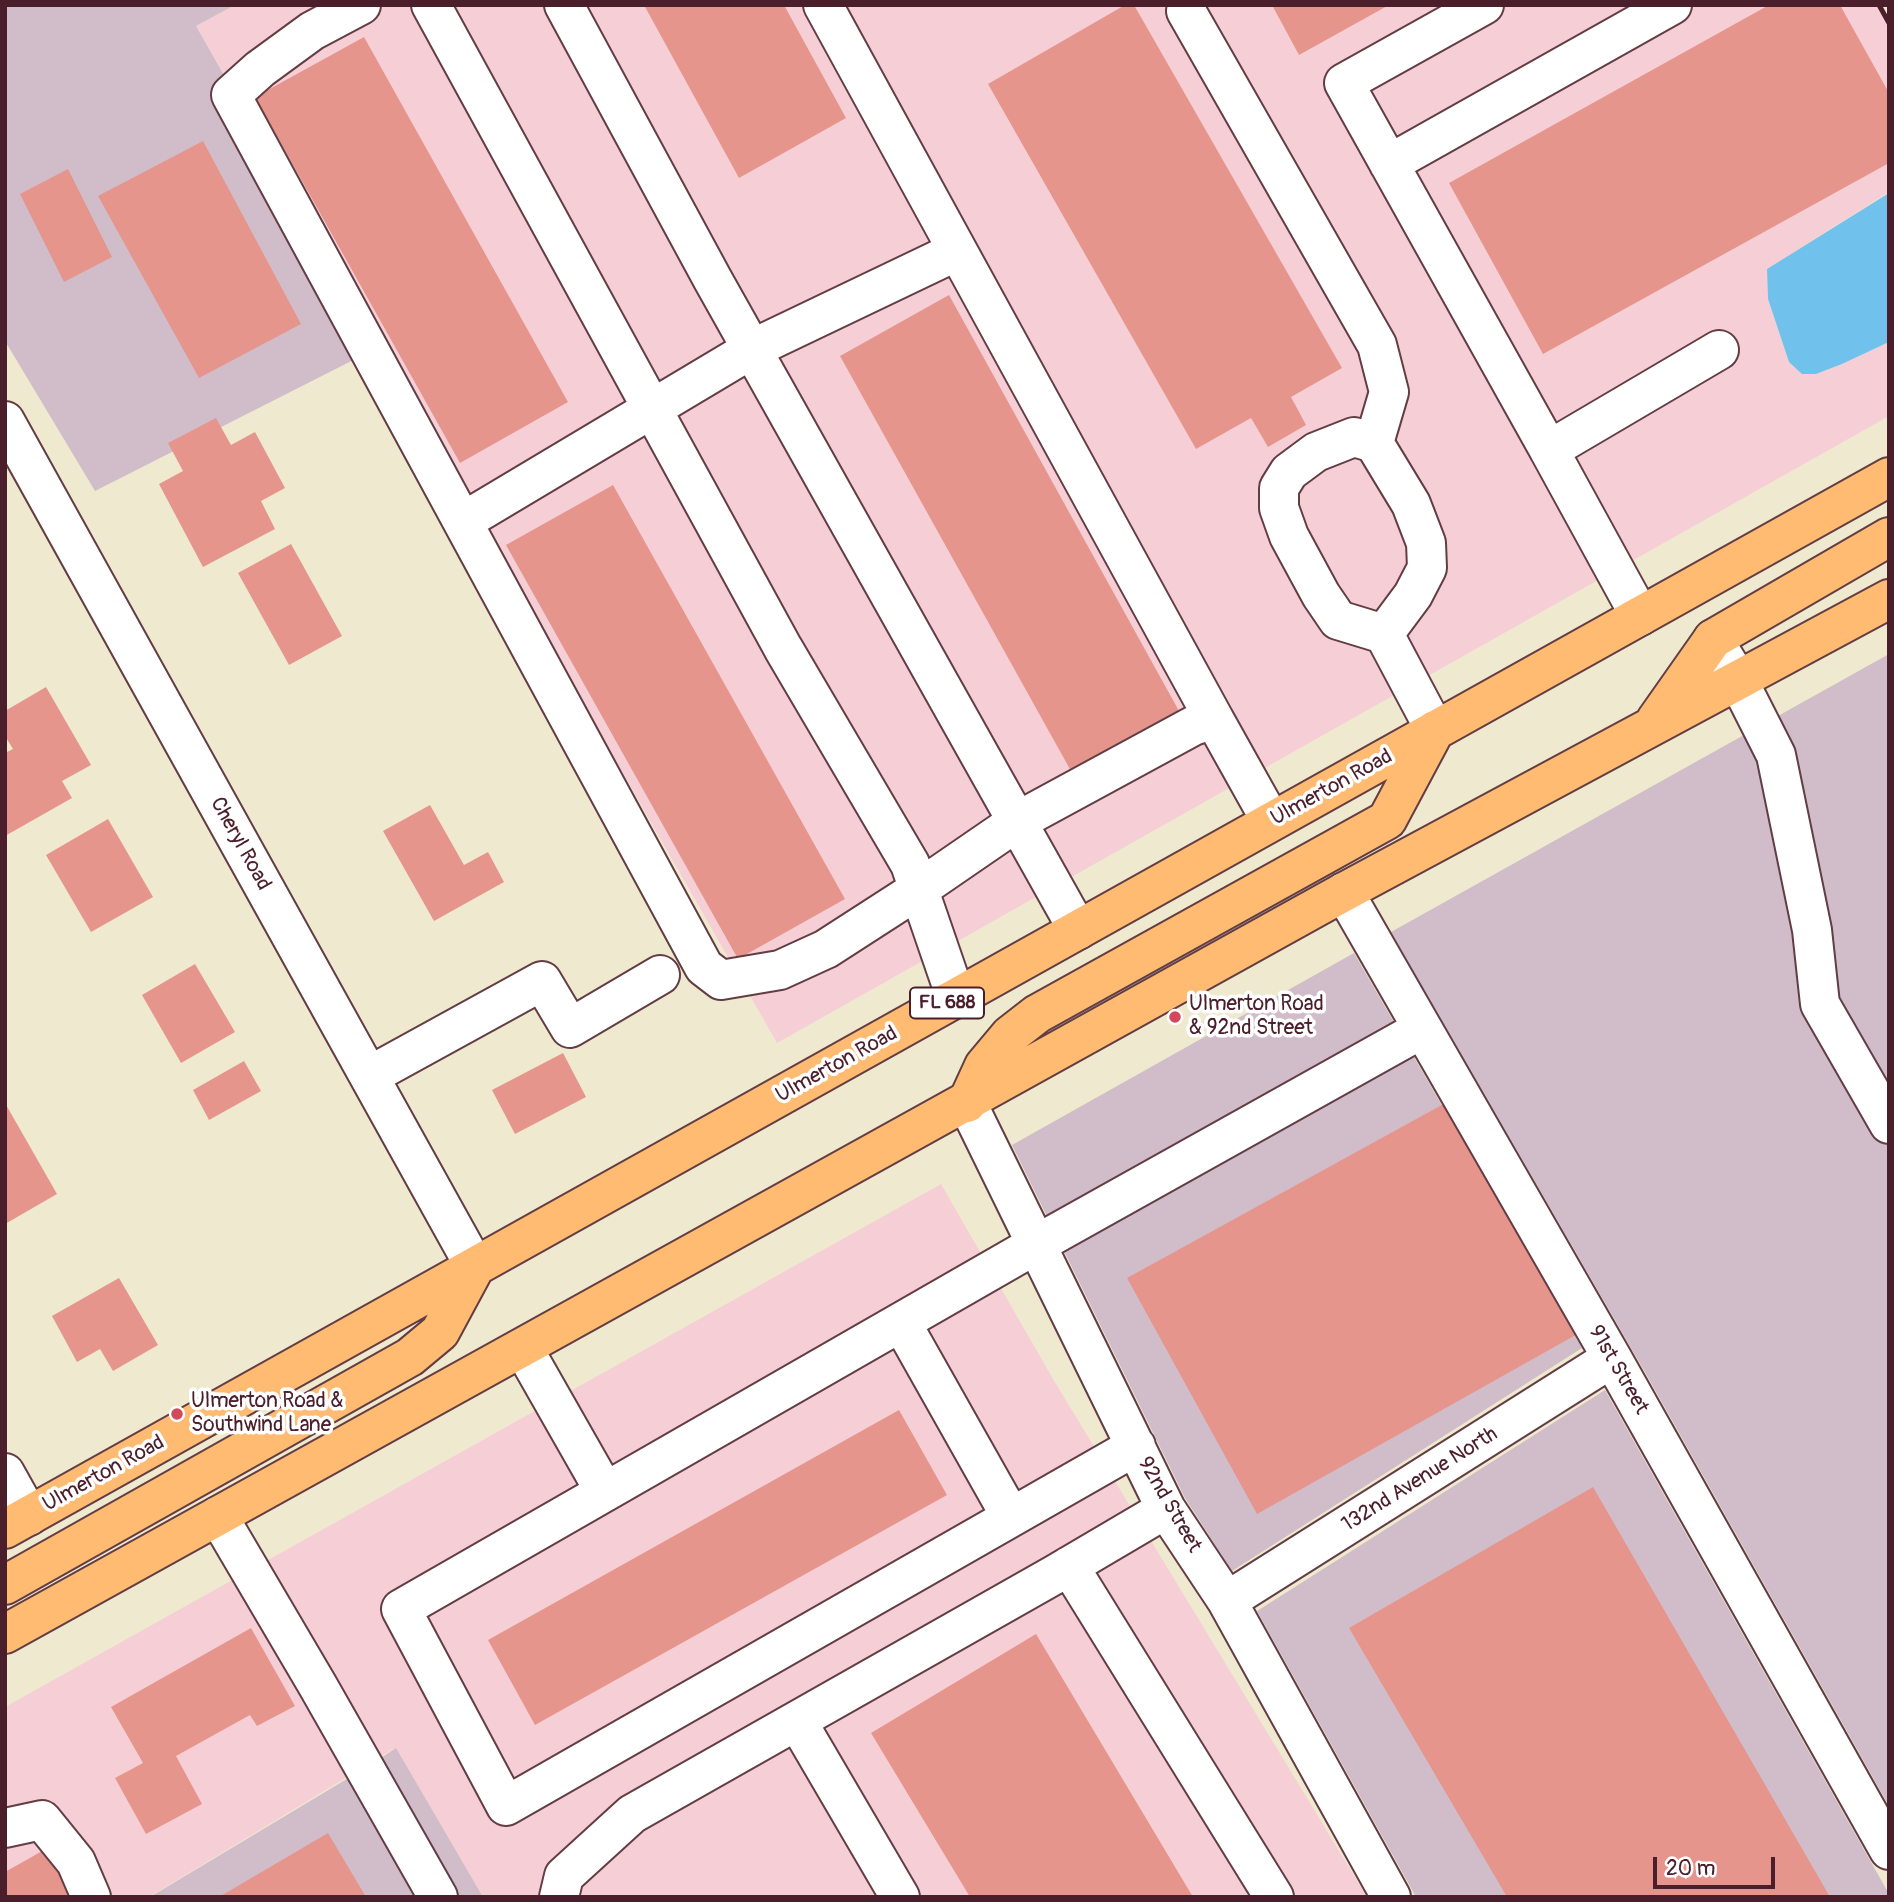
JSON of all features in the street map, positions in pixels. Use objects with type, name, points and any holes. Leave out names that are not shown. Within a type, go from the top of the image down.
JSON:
[{"type":"main road","name":"Ulmerton Road","points":[[17,1522],[1889,477]]},
{"type":"main road","points":[[1650,728],[1713,639],[1889,537]]},
{"type":"main road","points":[[5,1634],[1344,892],[1889,599]]},
{"type":"main road","points":[[967,1103],[984,1066],[1010,1035],[1037,1014],[1387,820],[1435,730]]},
{"type":"main road","points":[[5,1584],[410,1357],[440,1332],[475,1267]]},
{"type":"street","points":[[361,5],[312,30],[260,69],[231,95],[704,967],[721,980],[780,970],[839,941],[1018,821],[1193,726],[1214,719]]},
{"type":"street","points":[[431,5],[783,648],[911,864],[956,998]]},
{"type":"street","points":[[564,5],[752,349],[1078,930]]},
{"type":"street","points":[[823,5],[1271,821]]},
{"type":"street","points":[[1484,5],[1345,83],[1640,616]]},
{"type":"street","points":[[1389,164],[1672,5]]},
{"type":"street","points":[[1186,11],[1377,345],[1389,392],[1374,443]]},
{"type":"street","points":[[464,521],[752,349],[957,251]]},
{"type":"street","points":[[1549,450],[1719,350]]},
{"type":"street","name":"Cheryl Road","points":[[5,421],[475,1267]]},
{"type":"street","points":[[1384,634],[1413,595],[1427,568],[1426,543],[1411,504],[1374,443],[1354,437],[1316,452],[1289,472],[1279,488],[1279,508],[1289,536],[1338,620],[1384,634],[1435,730]]},
{"type":"street","points":[[1713,639],[1738,680],[1776,755],[1812,930],[1821,1004],[1889,1124]]},
{"type":"street","name":"91st Street","points":[[1344,892],[1612,1358],[1889,1850]]},
{"type":"street","points":[[369,1076],[542,981],[570,1028],[660,975]]},
{"type":"street","points":[[1136,1446],[506,1806],[401,1609],[1037,1244],[1422,1029]]},
{"type":"street","name":"92nd Street","points":[[967,1103],[1166,1509],[1227,1601],[1391,1897]]},
{"type":"street","points":[[901,1322],[1012,1517]]},
{"type":"street","points":[[523,1348],[605,1492]]},
{"type":"street","name":"132nd Avenue North","points":[[1227,1601],[1612,1358]]},
{"type":"street","points":[[5,1473],[17,1522]]},
{"type":"street","points":[[559,1897],[564,1876],[632,1814],[1166,1509]]},
{"type":"street","points":[[218,1516],[438,1897]]},
{"type":"street","points":[[1069,1566],[1275,1897]]},
{"type":"street","points":[[797,1721],[900,1897]]},
{"type":"street","points":[[5,1828],[42,1820],[76,1862],[91,1897]]},
{"type":"shaded area","points":[[5,5],[235,5],[196,26],[379,347],[95,491],[5,341]]},
{"type":"shaded area","points":[[235,5],[1876,5],[1889,26],[1889,192],[1767,269],[1768,299],[1789,362],[1816,374],[1889,342],[1889,416],[777,1043],[196,26]]},
{"type":"shaded area","points":[[1889,654],[1889,1806],[1642,1367],[1391,932]]},
{"type":"shaded area","points":[[1354,953],[1582,1348],[1232,1571],[1185,1498],[1012,1145]]},
{"type":"shaded area","points":[[941,1184],[1053,1379],[1367,1897],[483,1897],[395,1748],[149,1897],[5,1897],[5,1707]]},
{"type":"shaded area","points":[[1605,1390],[1889,1897],[1416,1897],[1257,1611]]},
{"type":"shaded area","points":[[396,1748],[483,1897],[150,1897],[370,1765]]},
{"type":"water","points":[[1889,193],[1889,342],[1816,374],[1802,374],[1789,362],[1768,299],[1767,269]]},
{"type":"building","points":[[644,5],[784,5],[846,118],[739,178]]},
{"type":"building","points":[[1125,5],[1134,5],[1342,368],[1291,397],[1306,425],[1268,447],[1251,418],[1196,449],[988,84]]},
{"type":"building","points":[[1272,5],[1389,5],[1299,55]]},
{"type":"building","points":[[1769,5],[1840,5],[1889,93],[1889,163],[1543,354],[1449,183]]},
{"type":"building","points":[[364,37],[568,402],[460,463],[255,97]]},
{"type":"building","points":[[203,141],[301,324],[199,378],[98,196]]},
{"type":"building","points":[[68,169],[112,257],[64,282],[20,194]]},
{"type":"building","points":[[949,295],[1179,711],[1071,771],[840,356]]},
{"type":"building","points":[[216,418],[231,445],[255,432],[285,488],[261,501],[275,529],[203,567],[159,484],[183,471],[168,443]]},
{"type":"building","points":[[613,485],[845,899],[738,959],[506,545]]},
{"type":"building","points":[[291,544],[342,636],[289,665],[238,573]]},
{"type":"building","points":[[46,687],[91,765],[62,781],[72,798],[5,836],[5,753],[13,749],[5,736],[5,711]]},
{"type":"building","points":[[430,805],[464,865],[488,852],[504,882],[434,921],[383,831]]},
{"type":"building","points":[[108,819],[153,897],[91,932],[46,855]]},
{"type":"building","points":[[195,964],[235,1032],[181,1063],[142,995]]},
{"type":"building","points":[[563,1053],[586,1097],[515,1134],[492,1090]]},
{"type":"building","points":[[244,1061],[261,1091],[209,1120],[193,1090]]},
{"type":"building","points":[[1449,1101],[1581,1332],[1257,1514],[1127,1278]]},
{"type":"building","points":[[5,1103],[57,1194],[5,1224]]},
{"type":"building","points":[[119,1278],[158,1345],[113,1371],[100,1349],[77,1362],[52,1316]]},
{"type":"building","points":[[899,1410],[947,1495],[535,1725],[488,1640]]},
{"type":"building","points":[[1593,1487],[1830,1897],[1507,1897],[1349,1628]]},
{"type":"building","points":[[251,1628],[295,1706],[257,1726],[250,1715],[176,1756],[202,1804],[146,1834],[115,1778],[143,1763],[111,1707]]},
{"type":"building","points":[[1036,1634],[1193,1897],[970,1897],[871,1733]]},
{"type":"building","points":[[328,1833],[366,1897],[219,1897]]},
{"type":"building","points":[[51,1846],[80,1897],[5,1897],[5,1872]]},
{"type":"railway","points":[[1879,5],[1889,23]]},
{"type":"place","name":"Ulmerton Road & 92nd Street","points":[[1175,1017]]},
{"type":"place","name":"Ulmerton Road & Southwind Lane","points":[[177,1414]]}]
